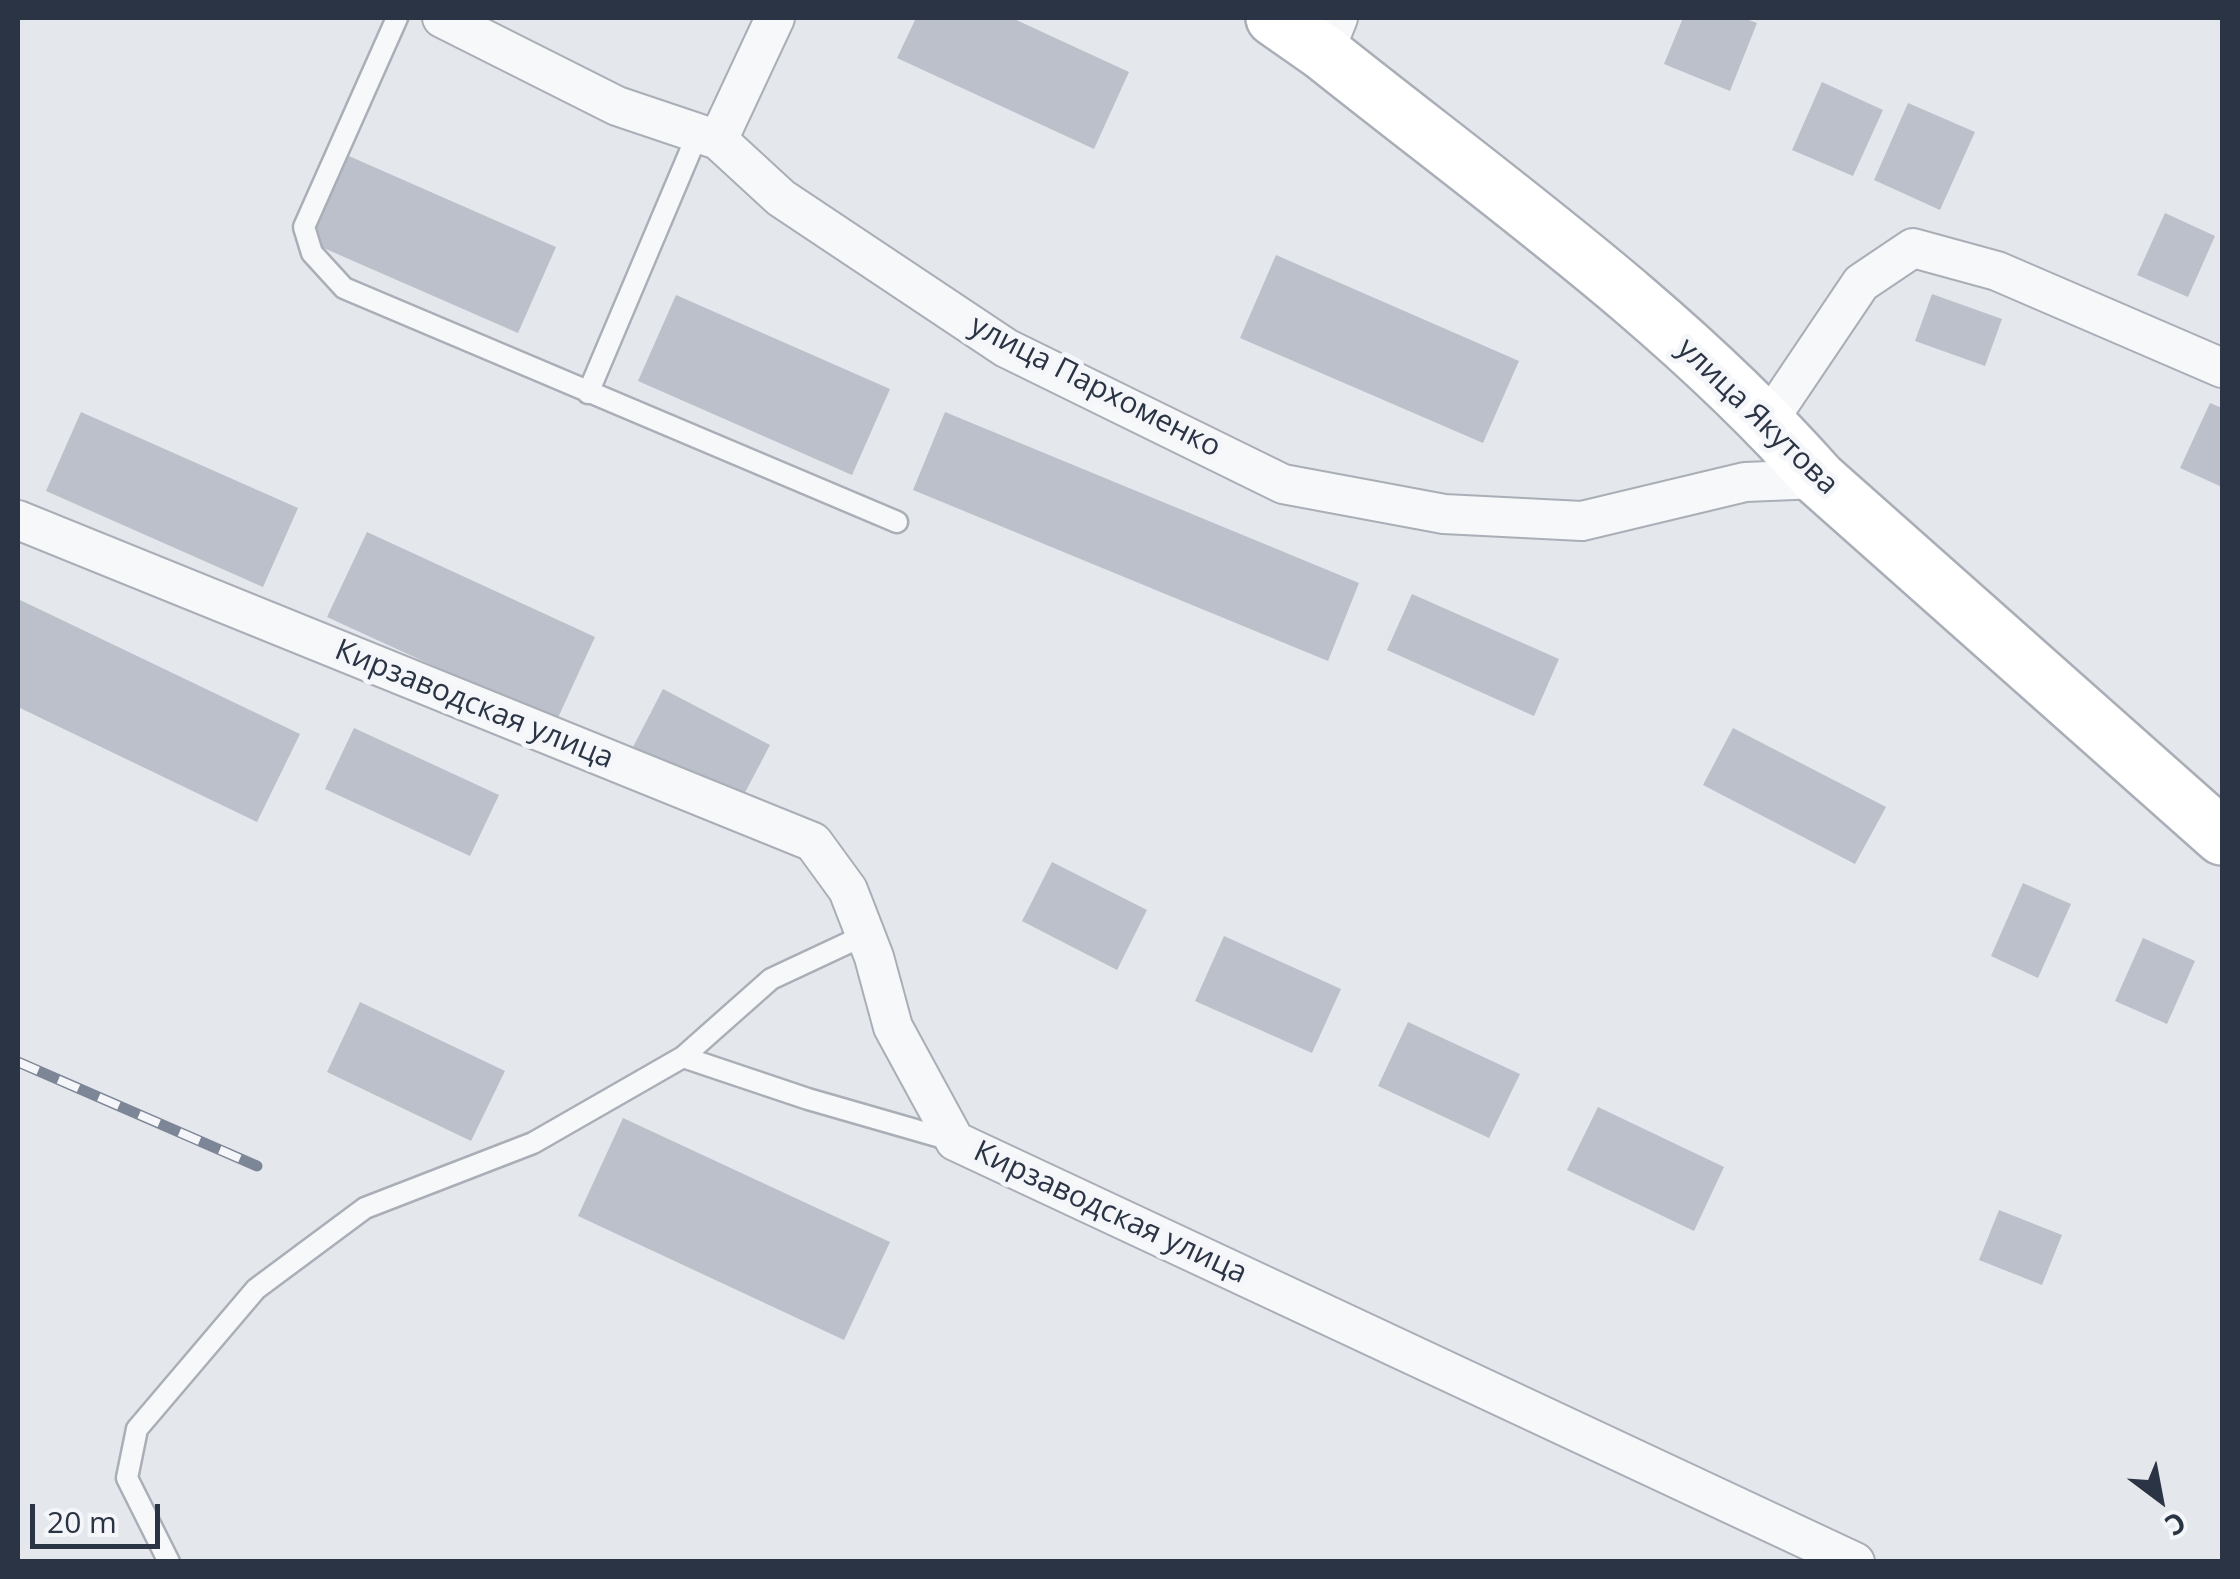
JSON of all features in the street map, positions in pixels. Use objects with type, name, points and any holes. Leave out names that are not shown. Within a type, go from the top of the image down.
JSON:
[{"type":"street","name":"улица Пархоменко","points":[[442,18],[617,106],[708,136],[781,198],[1006,348],[1283,484],[1444,514],[1582,521],[1745,482],[1819,479]]},
{"type":"street","points":[[708,136],[775,18]]},
{"type":"street","name":"улица Якутова","points":[[1274,18],[1331,35],[1640,304],[1768,420],[1819,479],[2222,837]]},
{"type":"street","points":[[1768,420],[1861,283],[1914,248],[1997,271],[2222,368]]},
{"type":"street","name":"Кирзаводская улица","points":[[18,520],[813,842],[848,890],[893,1027],[956,1141],[1855,1562]]},
{"type":"lane","points":[[397,18],[304,228],[312,253],[344,288],[896,522]]},
{"type":"lane","points":[[588,393],[708,136]]},
{"type":"lane","points":[[169,1562],[127,1478],[137,1429],[256,1289],[365,1208],[534,1143],[683,1058],[771,979],[865,934]]},
{"type":"lane","points":[[683,1058],[956,1141]]},
{"type":"building","points":[[916,18],[1012,18],[1129,72],[1094,149],[897,58]]},
{"type":"building","points":[[1683,18],[1743,18],[1757,23],[1730,91],[1664,64]]},
{"type":"building","points":[[1822,82],[1883,110],[1853,176],[1792,150]]},
{"type":"building","points":[[1908,103],[1975,132],[1940,210],[1874,180]]},
{"type":"building","points":[[342,153],[556,247],[518,333],[303,239]]},
{"type":"building","points":[[2165,213],[2215,236],[2188,297],[2137,275]]},
{"type":"building","points":[[1276,255],[1519,361],[1483,443],[1240,338]]},
{"type":"building","points":[[1932,294],[2002,319],[1985,366],[1915,341]]},
{"type":"building","points":[[676,295],[890,389],[852,475],[638,381]]},
{"type":"building","points":[[2210,403],[2222,408],[2222,487],[2180,468]]},
{"type":"building","points":[[81,412],[298,508],[263,587],[46,491]]},
{"type":"building","points":[[945,412],[1359,583],[1328,661],[913,490]]},
{"type":"building","points":[[367,532],[595,637],[556,722],[327,617]]},
{"type":"building","points":[[1412,594],[1559,659],[1534,716],[1387,650]]},
{"type":"building","points":[[18,599],[300,734],[257,822],[18,707]]},
{"type":"building","points":[[663,689],[770,745],[740,802],[633,747]]},
{"type":"building","points":[[354,728],[499,795],[470,856],[325,789]]},
{"type":"building","points":[[1733,728],[1886,807],[1855,864],[1703,785]]},
{"type":"building","points":[[1052,862],[1147,910],[1117,970],[1022,921]]},
{"type":"building","points":[[2023,883],[2071,904],[2038,978],[1991,956]]},
{"type":"building","points":[[1224,936],[1341,989],[1312,1053],[1195,1001]]},
{"type":"building","points":[[2143,938],[2195,961],[2167,1024],[2115,1001]]},
{"type":"building","points":[[360,1002],[505,1071],[471,1141],[327,1072]]},
{"type":"building","points":[[1408,1022],[1520,1074],[1489,1138],[1378,1086]]},
{"type":"building","points":[[1598,1107],[1724,1167],[1694,1231],[1567,1170]]},
{"type":"building","points":[[623,1118],[890,1242],[844,1340],[578,1216]]},
{"type":"building","points":[[1999,1210],[2062,1235],[2042,1285],[1979,1260]]},
{"type":"railway","points":[[18,1062],[257,1166]]}]
